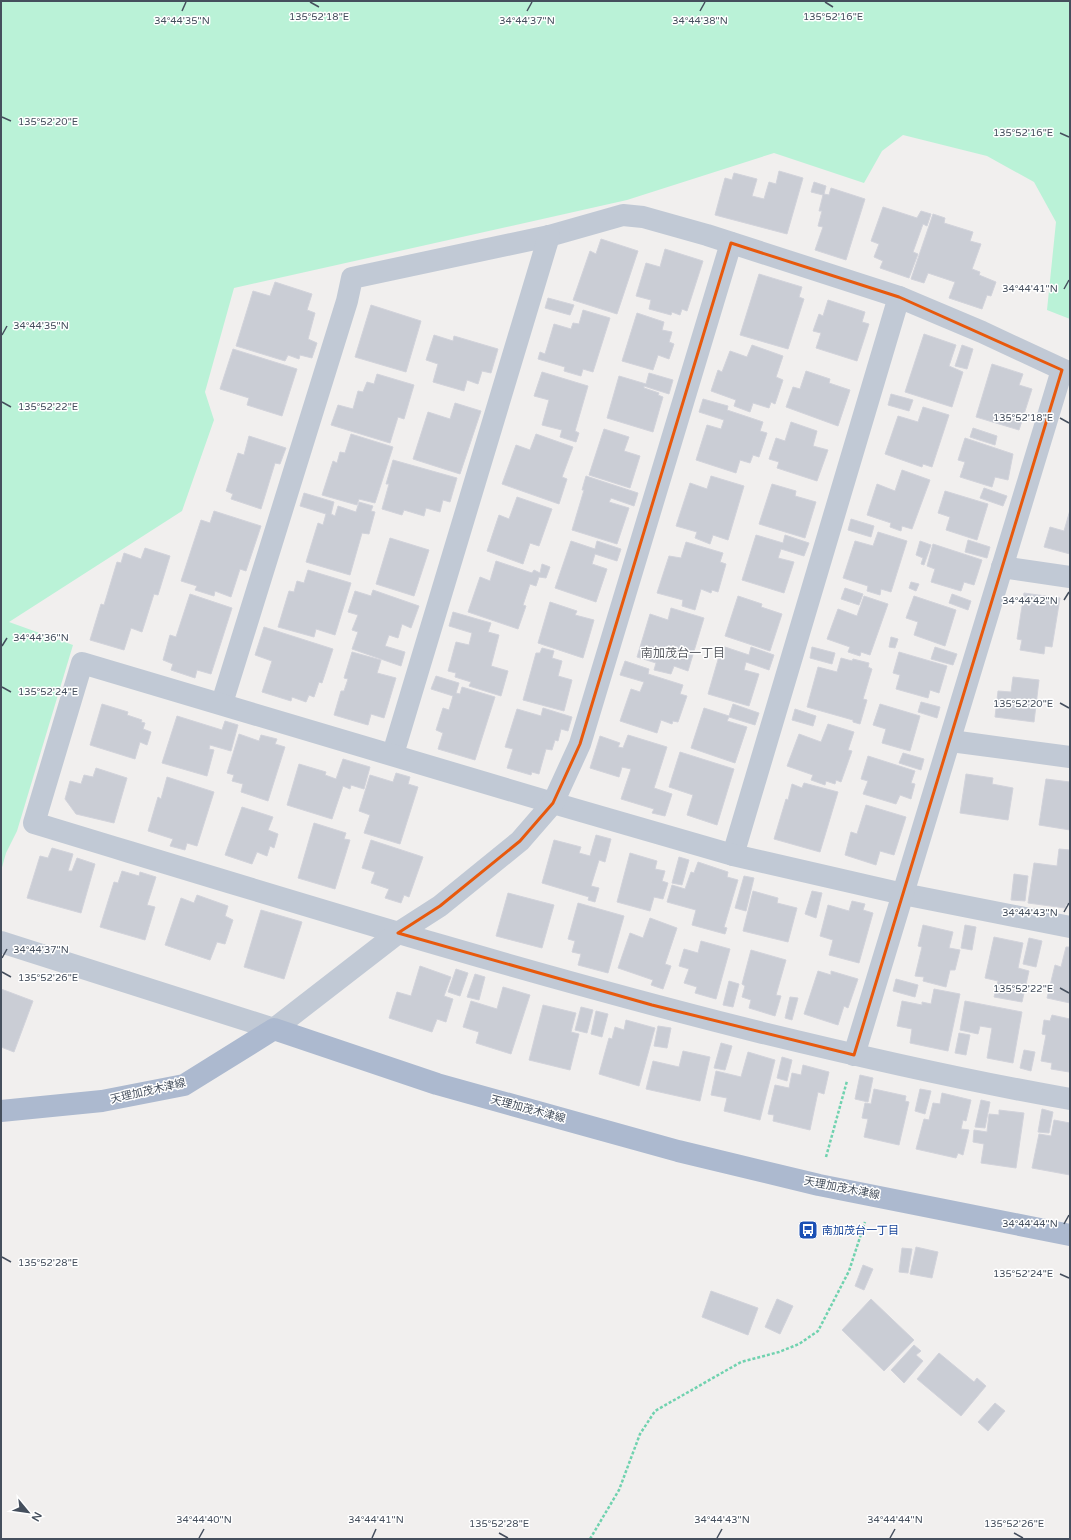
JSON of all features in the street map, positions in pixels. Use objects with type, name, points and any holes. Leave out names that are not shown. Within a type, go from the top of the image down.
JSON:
[{"type":"main road","name":"天理加茂木津線","points":[[1,1111],[102,1101],[184,1085],[274,1029],[437,1084],[678,1150],[819,1185],[1070,1235]]},
{"type":"street","points":[[222,703],[347,301],[352,278],[549,236],[623,215],[643,217],[900,297],[982,332],[1066,371],[1002,567],[951,740],[854,1055]]},
{"type":"street","points":[[394,754],[549,236]]},
{"type":"street","points":[[1,942],[274,1029],[398,933],[440,906],[520,842],[553,803],[580,744],[731,244]]},
{"type":"street","points":[[733,855],[900,297]]},
{"type":"street","points":[[1002,567],[1070,577]]},
{"type":"street","points":[[1070,927],[903,894],[733,855],[553,803],[222,703],[82,663],[34,824],[500,964],[652,1005],[854,1055],[1070,1099]]},
{"type":"street","points":[[951,740],[1070,757]]},
{"type":"path","points":[[819,1185],[854,1055]]},
{"type":"path","points":[[590,1539],[620,1490],[640,1434],[655,1411],[741,1362],[778,1352],[799,1344],[818,1331],[849,1270],[874,1195]]},
{"type":"highlighted area","points":[[731,243],[899,297],[1062,370],[854,1055],[652,1005],[398,933],[440,906],[520,841],[553,803],[580,744]]},
{"type":"green space","points":[[1,1],[1070,1],[1070,319],[1047,310],[1056,222],[1034,182],[987,156],[903,135],[882,151],[864,183],[774,153],[627,200],[234,288],[205,392],[214,420],[182,511],[9,622],[73,645],[17,831],[6,853],[1,871]]},
{"type":"building","points":[[779,171],[803,178],[787,234],[715,215],[725,178],[732,180],[734,173],[757,179],[752,196],[764,199],[769,182],[776,184]]},
{"type":"building","points":[[814,182],[826,186],[824,194],[829,195],[831,188],[865,199],[846,260],[815,250],[823,227],[818,226],[822,211],[819,211],[823,195],[811,192]]},
{"type":"building","points":[[883,207],[917,218],[921,211],[931,214],[927,226],[923,224],[913,252],[918,254],[909,278],[880,268],[883,261],[874,257],[879,244],[871,241]]},
{"type":"building","points":[[933,214],[945,218],[944,223],[973,232],[970,241],[981,244],[972,269],[980,272],[979,275],[996,282],[991,296],[987,295],[982,309],[949,298],[955,282],[928,273],[924,283],[911,279]]},
{"type":"building","points":[[601,239],[638,251],[617,314],[573,300],[590,251],[596,254]]},
{"type":"building","points":[[665,249],[703,261],[687,311],[682,309],[680,315],[672,312],[671,315],[649,309],[651,300],[636,296],[646,263],[660,267]]},
{"type":"building","points":[[759,274],[802,287],[799,297],[804,299],[788,349],[740,335]]},
{"type":"building","points":[[275,282],[312,294],[307,310],[315,313],[308,339],[317,343],[312,358],[300,355],[299,359],[288,355],[285,361],[236,346],[253,291],[270,296]]},
{"type":"building","points":[[548,298],[574,305],[570,315],[545,308]]},
{"type":"building","points":[[828,300],[865,312],[862,322],[869,324],[857,361],[816,348],[821,333],[813,331],[819,314],[823,316]]},
{"type":"building","points":[[371,305],[421,321],[406,372],[355,357]]},
{"type":"building","points":[[583,310],[610,318],[593,372],[583,369],[581,376],[564,371],[565,367],[538,359],[540,352],[545,354],[554,324],[571,329],[573,323],[579,324]]},
{"type":"building","points":[[637,313],[664,322],[662,330],[672,332],[669,342],[674,344],[669,359],[658,355],[653,370],[622,361]]},
{"type":"building","points":[[924,334],[956,345],[949,366],[963,372],[952,407],[905,392]]},
{"type":"building","points":[[434,335],[453,341],[454,336],[498,349],[491,373],[482,371],[478,384],[467,380],[464,391],[433,382],[438,364],[426,360]]},
{"type":"building","points":[[752,345],[783,356],[776,377],[783,380],[775,404],[771,402],[769,408],[753,403],[750,412],[734,406],[736,400],[711,391],[718,370],[722,372],[730,351],[747,357]]},
{"type":"building","points":[[962,345],[973,349],[967,369],[955,366]]},
{"type":"building","points":[[233,349],[297,369],[282,416],[247,405],[249,398],[220,389]]},
{"type":"building","points":[[992,364],[1023,374],[1019,385],[1032,389],[1019,430],[976,417]]},
{"type":"building","points":[[806,371],[830,379],[829,383],[850,390],[838,426],[786,407],[793,387],[800,389]]},
{"type":"building","points":[[542,372],[588,386],[575,431],[579,433],[576,442],[560,437],[562,430],[542,425],[549,400],[534,396]]},
{"type":"building","points":[[649,373],[673,380],[669,394],[644,386],[644,388],[659,393],[658,395],[663,397],[653,432],[607,418],[619,376],[646,384]]},
{"type":"building","points":[[377,374],[414,385],[404,419],[398,417],[390,443],[331,425],[338,405],[353,409],[358,391],[363,392],[367,382],[374,384]]},
{"type":"building","points":[[891,394],[913,400],[909,411],[888,405]]},
{"type":"building","points":[[703,399],[728,406],[727,410],[763,422],[760,431],[767,433],[759,457],[753,455],[750,463],[740,460],[736,473],[696,460],[707,425],[721,429],[724,420],[699,412]]},
{"type":"building","points":[[455,403],[481,411],[460,474],[413,459],[428,412],[450,419]]},
{"type":"building","points":[[923,407],[949,415],[932,467],[923,464],[922,467],[885,454],[898,416],[918,422]]},
{"type":"building","points":[[791,422],[817,431],[813,446],[828,450],[817,481],[777,468],[779,462],[769,459],[776,438],[785,441]]},
{"type":"building","points":[[973,428],[997,436],[995,445],[970,437]]},
{"type":"building","points":[[604,429],[629,437],[624,451],[640,456],[630,488],[589,475]]},
{"type":"building","points":[[351,434],[393,447],[375,503],[359,499],[357,505],[322,495],[333,461],[337,463],[340,452],[345,453]]},
{"type":"building","points":[[536,434],[573,447],[562,477],[567,479],[559,504],[502,484],[516,445],[530,450]]},
{"type":"building","points":[[249,436],[286,448],[280,464],[275,463],[261,509],[231,499],[233,494],[226,491],[238,453],[244,455]]},
{"type":"building","points":[[965,438],[1013,454],[1008,480],[995,477],[992,487],[960,477],[965,462],[958,460]]},
{"type":"building","points":[[393,460],[457,478],[450,502],[443,500],[440,512],[426,508],[424,516],[404,510],[402,515],[382,509],[389,484],[386,484]]},
{"type":"building","points":[[902,470],[930,480],[912,529],[902,526],[901,531],[890,527],[891,523],[867,515],[877,484],[895,491]]},
{"type":"building","points":[[586,476],[638,493],[634,506],[611,498],[609,502],[629,508],[617,544],[572,530],[584,490],[582,490]]},
{"type":"building","points":[[711,476],[744,486],[728,540],[713,535],[710,544],[695,538],[697,532],[676,526],[690,483],[707,489]]},
{"type":"building","points":[[772,484],[796,491],[795,496],[816,502],[805,538],[759,524]]},
{"type":"building","points":[[984,488],[1007,496],[1003,506],[980,498]]},
{"type":"building","points":[[945,491],[988,504],[977,540],[946,530],[950,517],[938,513]]},
{"type":"building","points":[[304,493],[334,502],[331,514],[335,516],[338,506],[356,512],[359,502],[373,506],[371,511],[375,512],[369,534],[362,533],[350,575],[306,562],[318,523],[323,525],[326,514],[300,506]]},
{"type":"building","points":[[517,497],[552,509],[539,546],[530,543],[523,564],[487,551],[499,515],[509,519]]},
{"type":"building","points":[[1070,510],[1070,554],[1044,547],[1050,527],[1064,531]]},
{"type":"building","points":[[214,511],[261,526],[246,571],[240,569],[231,597],[215,591],[214,596],[195,590],[197,586],[181,581],[201,520],[210,523]]},
{"type":"building","points":[[851,519],[874,526],[871,537],[848,530]]},
{"type":"building","points":[[878,532],[907,541],[891,592],[881,589],[880,595],[867,591],[868,586],[843,578],[855,541],[873,546]]},
{"type":"building","points":[[756,535],[783,543],[785,535],[809,543],[804,556],[781,549],[778,558],[794,562],[784,593],[742,580]]},
{"type":"building","points":[[390,538],[429,550],[414,596],[376,584]]},
{"type":"building","points":[[968,540],[990,547],[987,558],[965,552]]},
{"type":"building","points":[[571,541],[595,549],[597,541],[621,549],[617,561],[595,554],[592,564],[607,569],[596,602],[555,588]]},
{"type":"building","points":[[920,541],[931,545],[924,565],[921,564],[923,558],[916,555]]},
{"type":"building","points":[[686,542],[723,553],[720,562],[726,564],[718,592],[712,590],[711,593],[701,589],[695,610],[682,606],[683,600],[657,593],[669,556],[681,558]]},
{"type":"building","points":[[933,544],[982,560],[974,585],[964,582],[961,591],[931,582],[935,569],[927,566]]},
{"type":"building","points":[[145,548],[170,556],[158,595],[154,594],[142,632],[131,628],[124,650],[90,640],[101,604],[104,605],[117,562],[121,563],[124,553],[141,559]]},
{"type":"building","points":[[496,561],[532,573],[534,570],[540,573],[542,564],[550,567],[546,578],[539,577],[536,586],[530,584],[523,605],[526,606],[518,629],[468,612],[480,577],[490,581]]},
{"type":"building","points":[[308,570],[351,583],[335,635],[316,629],[314,637],[278,627],[289,591],[294,592],[297,581],[304,583]]},
{"type":"building","points":[[911,582],[919,584],[916,591],[909,588]]},
{"type":"building","points":[[845,588],[863,594],[859,605],[841,599]]},
{"type":"building","points":[[373,590],[419,606],[411,628],[402,624],[398,638],[389,635],[385,646],[405,652],[401,666],[352,649],[358,632],[352,630],[358,615],[348,612],[355,591],[371,596]]},
{"type":"building","points":[[1024,593],[1060,598],[1052,647],[1045,646],[1044,654],[1020,650],[1022,640],[1017,639]]},
{"type":"building","points":[[190,594],[232,608],[211,674],[197,670],[195,678],[171,670],[173,664],[163,660],[170,635],[176,637]]},
{"type":"building","points":[[952,594],[971,601],[968,610],[949,603]]},
{"type":"building","points":[[738,596],[762,604],[761,607],[782,614],[770,651],[725,636]]},
{"type":"building","points":[[864,596],[888,604],[870,655],[861,652],[860,656],[848,652],[850,647],[827,639],[838,609],[857,616]]},
{"type":"building","points":[[914,596],[956,610],[945,646],[914,635],[918,622],[906,618]]},
{"type":"building","points":[[550,602],[577,611],[575,615],[594,620],[583,658],[538,643]]},
{"type":"building","points":[[671,608],[704,618],[688,671],[674,666],[671,674],[654,670],[656,663],[637,657],[650,614],[668,620]]},
{"type":"building","points":[[453,612],[491,623],[488,632],[499,635],[491,666],[508,671],[501,696],[469,686],[471,682],[455,677],[456,673],[448,671],[456,642],[469,645],[472,633],[449,626]]},
{"type":"building","points":[[264,627],[333,649],[322,683],[319,682],[314,697],[309,695],[306,702],[292,697],[291,701],[262,692],[272,661],[255,655]]},
{"type":"building","points":[[891,637],[898,639],[895,648],[889,647]]},
{"type":"building","points":[[722,646],[749,655],[751,647],[774,655],[769,670],[746,662],[744,670],[759,674],[749,706],[708,694]]},
{"type":"building","points":[[812,647],[835,653],[832,664],[810,658]]},
{"type":"building","points":[[935,647],[957,654],[953,665],[931,659]]},
{"type":"building","points":[[542,648],[554,651],[552,658],[562,661],[558,676],[572,680],[564,711],[523,700],[536,653],[540,653]]},
{"type":"building","points":[[352,652],[381,660],[377,673],[396,678],[384,718],[371,714],[368,725],[334,715],[341,691],[344,691],[348,679],[344,678]]},
{"type":"building","points":[[899,652],[947,666],[939,693],[930,690],[928,698],[896,689],[900,675],[893,673]]},
{"type":"building","points":[[841,658],[869,663],[868,667],[872,669],[863,699],[867,700],[860,724],[853,722],[853,720],[807,707],[818,667],[837,672]]},
{"type":"building","points":[[625,661],[649,669],[648,674],[683,685],[680,694],[687,696],[678,722],[673,721],[672,724],[661,720],[657,733],[620,721],[631,689],[640,692],[644,682],[620,675]]},
{"type":"building","points":[[436,676],[459,683],[456,693],[460,694],[462,687],[495,697],[475,760],[438,749],[443,733],[436,730],[443,708],[449,710],[453,696],[431,689]]},
{"type":"building","points":[[1013,677],[1039,680],[1034,722],[995,717],[998,691],[1011,692]]},
{"type":"building","points":[[921,702],[940,707],[937,718],[918,712]]},
{"type":"building","points":[[102,704],[128,712],[127,715],[142,720],[141,722],[145,723],[143,729],[151,732],[147,745],[140,742],[135,759],[90,745]]},
{"type":"building","points":[[733,704],[759,713],[755,725],[729,717],[727,721],[747,727],[735,763],[691,748],[704,708],[729,716]]},
{"type":"building","points":[[880,704],[920,716],[910,751],[882,743],[886,729],[873,725]]},
{"type":"building","points":[[543,708],[572,717],[568,731],[561,729],[558,741],[555,740],[552,750],[546,749],[539,774],[532,772],[531,775],[507,768],[513,749],[505,747],[517,709],[541,716]]},
{"type":"building","points":[[795,709],[816,716],[813,726],[792,720]]},
{"type":"building","points":[[177,716],[222,730],[225,721],[238,725],[231,751],[210,745],[209,749],[214,750],[207,776],[162,763]]},
{"type":"building","points":[[828,724],[854,732],[848,750],[852,751],[841,782],[836,780],[835,784],[826,781],[825,785],[811,780],[813,775],[787,766],[799,734],[821,742]]},
{"type":"building","points":[[239,734],[259,741],[261,735],[277,739],[275,744],[285,747],[268,801],[241,792],[243,784],[232,781],[234,775],[227,773]]},
{"type":"building","points":[[628,735],[667,747],[654,788],[672,794],[665,816],[652,813],[654,809],[621,799],[631,769],[622,767],[619,777],[590,768],[600,736],[620,743],[618,747],[623,748]]},
{"type":"building","points":[[680,752],[734,769],[717,825],[687,815],[693,795],[669,787]]},
{"type":"building","points":[[903,753],[924,759],[921,770],[899,763]]},
{"type":"building","points":[[868,756],[915,771],[911,783],[915,784],[911,799],[900,795],[896,804],[863,794],[868,781],[861,779]]},
{"type":"building","points":[[343,759],[370,767],[364,789],[351,785],[350,789],[343,786],[332,819],[287,805],[299,764],[326,772],[325,775],[336,779]]},
{"type":"building","points":[[96,768],[127,778],[114,823],[76,814],[65,799],[70,781],[81,784],[84,775],[93,777]]},
{"type":"building","points":[[396,773],[410,777],[408,784],[418,787],[400,844],[364,833],[370,815],[359,811],[370,775],[393,782]]},
{"type":"building","points":[[966,774],[993,778],[992,784],[1013,788],[1008,820],[960,813]]},
{"type":"building","points":[[167,777],[214,792],[197,846],[187,843],[185,850],[170,846],[173,839],[148,831],[158,797],[161,799]]},
{"type":"building","points":[[1046,779],[1070,782],[1070,830],[1039,825]]},
{"type":"building","points":[[804,783],[838,792],[820,852],[774,839],[792,784],[802,788]]},
{"type":"building","points":[[866,805],[906,817],[894,855],[880,851],[876,865],[845,855],[851,832],[857,834]]},
{"type":"building","points":[[242,807],[273,817],[268,830],[278,834],[274,848],[270,846],[267,856],[257,852],[252,864],[225,855]]},
{"type":"building","points":[[314,823],[346,833],[344,839],[350,840],[335,889],[298,878]]},
{"type":"building","points":[[596,835],[611,839],[605,862],[599,860],[591,886],[599,888],[595,902],[588,900],[589,897],[542,883],[554,840],[581,847],[579,853],[590,856]]},
{"type":"building","points":[[371,840],[423,857],[409,897],[404,895],[401,903],[385,898],[389,889],[371,883],[375,872],[362,868]]},
{"type":"building","points":[[52,848],[73,854],[68,871],[72,871],[77,858],[95,864],[81,913],[27,898],[40,856],[48,858]]},
{"type":"building","points":[[1059,849],[1070,850],[1070,905],[1066,904],[1065,908],[1028,903],[1034,863],[1057,866]]},
{"type":"building","points":[[630,853],[657,861],[655,869],[665,871],[662,881],[668,883],[663,899],[654,897],[650,911],[617,902]]},
{"type":"building","points":[[679,857],[689,860],[682,885],[672,883]]},
{"type":"building","points":[[698,862],[728,872],[727,877],[738,880],[724,927],[727,928],[725,934],[692,925],[696,910],[667,902],[672,885],[685,889],[691,872],[694,873]]},
{"type":"building","points":[[122,871],[139,876],[140,872],[156,877],[147,905],[155,907],[145,940],[100,927],[114,882],[118,883]]},
{"type":"building","points":[[1014,874],[1028,876],[1025,901],[1011,900]]},
{"type":"building","points":[[744,876],[754,878],[746,911],[735,908]]},
{"type":"building","points":[[753,891],[778,898],[777,903],[797,908],[788,942],[743,931]]},
{"type":"building","points":[[812,891],[822,893],[816,918],[805,914]]},
{"type":"building","points":[[508,893],[554,905],[542,948],[496,936]]},
{"type":"building","points":[[197,895],[228,906],[225,916],[233,920],[225,944],[217,942],[210,960],[165,945],[181,898],[194,903]]},
{"type":"building","points":[[852,901],[865,904],[863,910],[873,913],[859,963],[829,955],[833,940],[820,936],[828,905],[849,911]]},
{"type":"building","points":[[578,903],[624,916],[608,973],[578,965],[581,954],[572,952],[575,941],[568,939]]},
{"type":"building","points":[[261,910],[302,922],[284,979],[244,967]]},
{"type":"building","points":[[650,918],[677,928],[665,964],[671,966],[663,989],[651,985],[653,980],[618,968],[630,933],[643,938]]},
{"type":"building","points":[[923,925],[953,932],[949,948],[960,950],[955,970],[950,970],[946,987],[923,981],[924,977],[915,976],[922,947],[918,946]]},
{"type":"building","points":[[965,925],[976,927],[972,950],[961,948]]},
{"type":"building","points":[[994,937],[1023,943],[1018,968],[1029,971],[1022,1002],[994,997],[998,981],[985,978]]},
{"type":"building","points":[[1029,938],[1042,941],[1036,967],[1023,964]]},
{"type":"building","points":[[701,941],[730,949],[716,999],[695,993],[697,987],[684,983],[689,969],[679,966],[684,949],[698,953]]},
{"type":"building","points":[[1066,947],[1070,947],[1070,1003],[1047,998],[1055,965],[1061,967]]},
{"type":"building","points":[[751,950],[786,960],[776,995],[781,996],[775,1016],[749,1008],[751,1000],[742,997],[745,986],[742,984]]},
{"type":"building","points":[[420,966],[451,977],[444,996],[453,999],[446,1022],[437,1019],[432,1032],[389,1018],[397,992],[411,996]]},
{"type":"building","points":[[456,969],[468,973],[460,996],[448,992]]},
{"type":"building","points":[[818,971],[831,975],[831,971],[858,979],[848,1008],[844,1006],[838,1025],[804,1014]]},
{"type":"building","points":[[475,974],[485,977],[479,1000],[467,997]]},
{"type":"building","points":[[896,979],[918,985],[915,997],[893,991]]},
{"type":"building","points":[[729,981],[739,984],[733,1007],[723,1005]]},
{"type":"building","points":[[503,987],[530,995],[511,1054],[476,1043],[479,1032],[463,1027],[471,1001],[497,1009]]},
{"type":"building","points":[[1,989],[33,1001],[14,1052],[1,1047]]},
{"type":"building","points":[[934,989],[960,994],[948,1051],[910,1043],[912,1029],[897,1026],[902,1001],[922,1005],[922,1002],[931,1004]]},
{"type":"building","points":[[790,997],[798,998],[792,1020],[785,1018]]},
{"type":"building","points":[[965,1001],[1022,1012],[1013,1063],[987,1058],[992,1028],[980,1026],[978,1034],[960,1030]]},
{"type":"building","points":[[543,1005],[576,1013],[571,1032],[579,1034],[570,1070],[529,1060]]},
{"type":"building","points":[[581,1007],[593,1010],[587,1033],[575,1030]]},
{"type":"building","points":[[596,1011],[608,1014],[602,1037],[591,1034]]},
{"type":"building","points":[[1052,1015],[1070,1019],[1069,1072],[1051,1069],[1052,1063],[1041,1061],[1046,1035],[1042,1034],[1044,1020],[1050,1021]]},
{"type":"building","points":[[626,1020],[655,1028],[639,1086],[599,1074],[609,1038],[612,1039],[615,1027],[624,1030]]},
{"type":"building","points":[[658,1026],[671,1028],[667,1048],[654,1046]]},
{"type":"building","points":[[959,1033],[970,1035],[966,1055],[955,1053]]},
{"type":"building","points":[[721,1043],[732,1046],[725,1070],[714,1068]]},
{"type":"building","points":[[1024,1050],[1035,1052],[1031,1071],[1020,1068]]},
{"type":"building","points":[[683,1051],[710,1057],[700,1101],[646,1089],[653,1061],[679,1067]]},
{"type":"building","points":[[748,1052],[775,1060],[760,1120],[724,1111],[727,1098],[711,1095],[716,1071],[741,1077]]},
{"type":"building","points":[[782,1057],[792,1060],[787,1081],[777,1078]]},
{"type":"building","points":[[803,1065],[829,1072],[824,1094],[818,1092],[810,1130],[773,1121],[774,1115],[768,1114],[775,1085],[789,1088],[792,1073],[801,1075]]},
{"type":"building","points":[[860,1075],[873,1078],[868,1102],[855,1099]]},
{"type":"building","points":[[874,1089],[906,1096],[905,1101],[909,1102],[899,1145],[864,1137],[868,1119],[862,1118],[865,1103],[871,1104]]},
{"type":"building","points":[[920,1089],[931,1091],[925,1114],[915,1111]]},
{"type":"building","points":[[942,1093],[971,1100],[966,1121],[963,1120],[961,1129],[969,1130],[963,1155],[958,1153],[956,1158],[916,1149],[924,1119],[929,1120],[933,1103],[940,1104]]},
{"type":"building","points":[[981,1100],[990,1102],[985,1128],[975,1127]]},
{"type":"building","points":[[1042,1109],[1053,1112],[1049,1133],[1038,1132]]},
{"type":"building","points":[[999,1110],[1024,1113],[1016,1168],[981,1163],[984,1144],[973,1142],[974,1130],[987,1132],[989,1114],[999,1115]]},
{"type":"building","points":[[1054,1120],[1070,1123],[1070,1175],[1032,1168],[1039,1134],[1051,1136]]},
{"type":"building","points":[[916,1247],[938,1252],[932,1278],[910,1274]]},
{"type":"building","points":[[902,1248],[912,1249],[908,1273],[899,1272]]},
{"type":"building","points":[[863,1265],[873,1269],[864,1290],[855,1286]]},
{"type":"building","points":[[711,1291],[758,1308],[748,1335],[702,1317]]},
{"type":"building","points":[[777,1299],[793,1306],[780,1334],[765,1327]]},
{"type":"building","points":[[871,1299],[914,1340],[884,1371],[842,1330]]},
{"type":"building","points":[[914,1345],[921,1351],[916,1355],[923,1361],[904,1383],[891,1370]]},
{"type":"building","points":[[939,1353],[974,1382],[977,1378],[986,1386],[961,1416],[917,1379]]},
{"type":"building","points":[[995,1403],[1005,1411],[988,1431],[978,1422]]},
{"type":"place","name":"南加茂台一丁目","points":[[808,1230]]},
{"type":"district","name":"南加茂台一丁目","points":[[683,653]]}]
